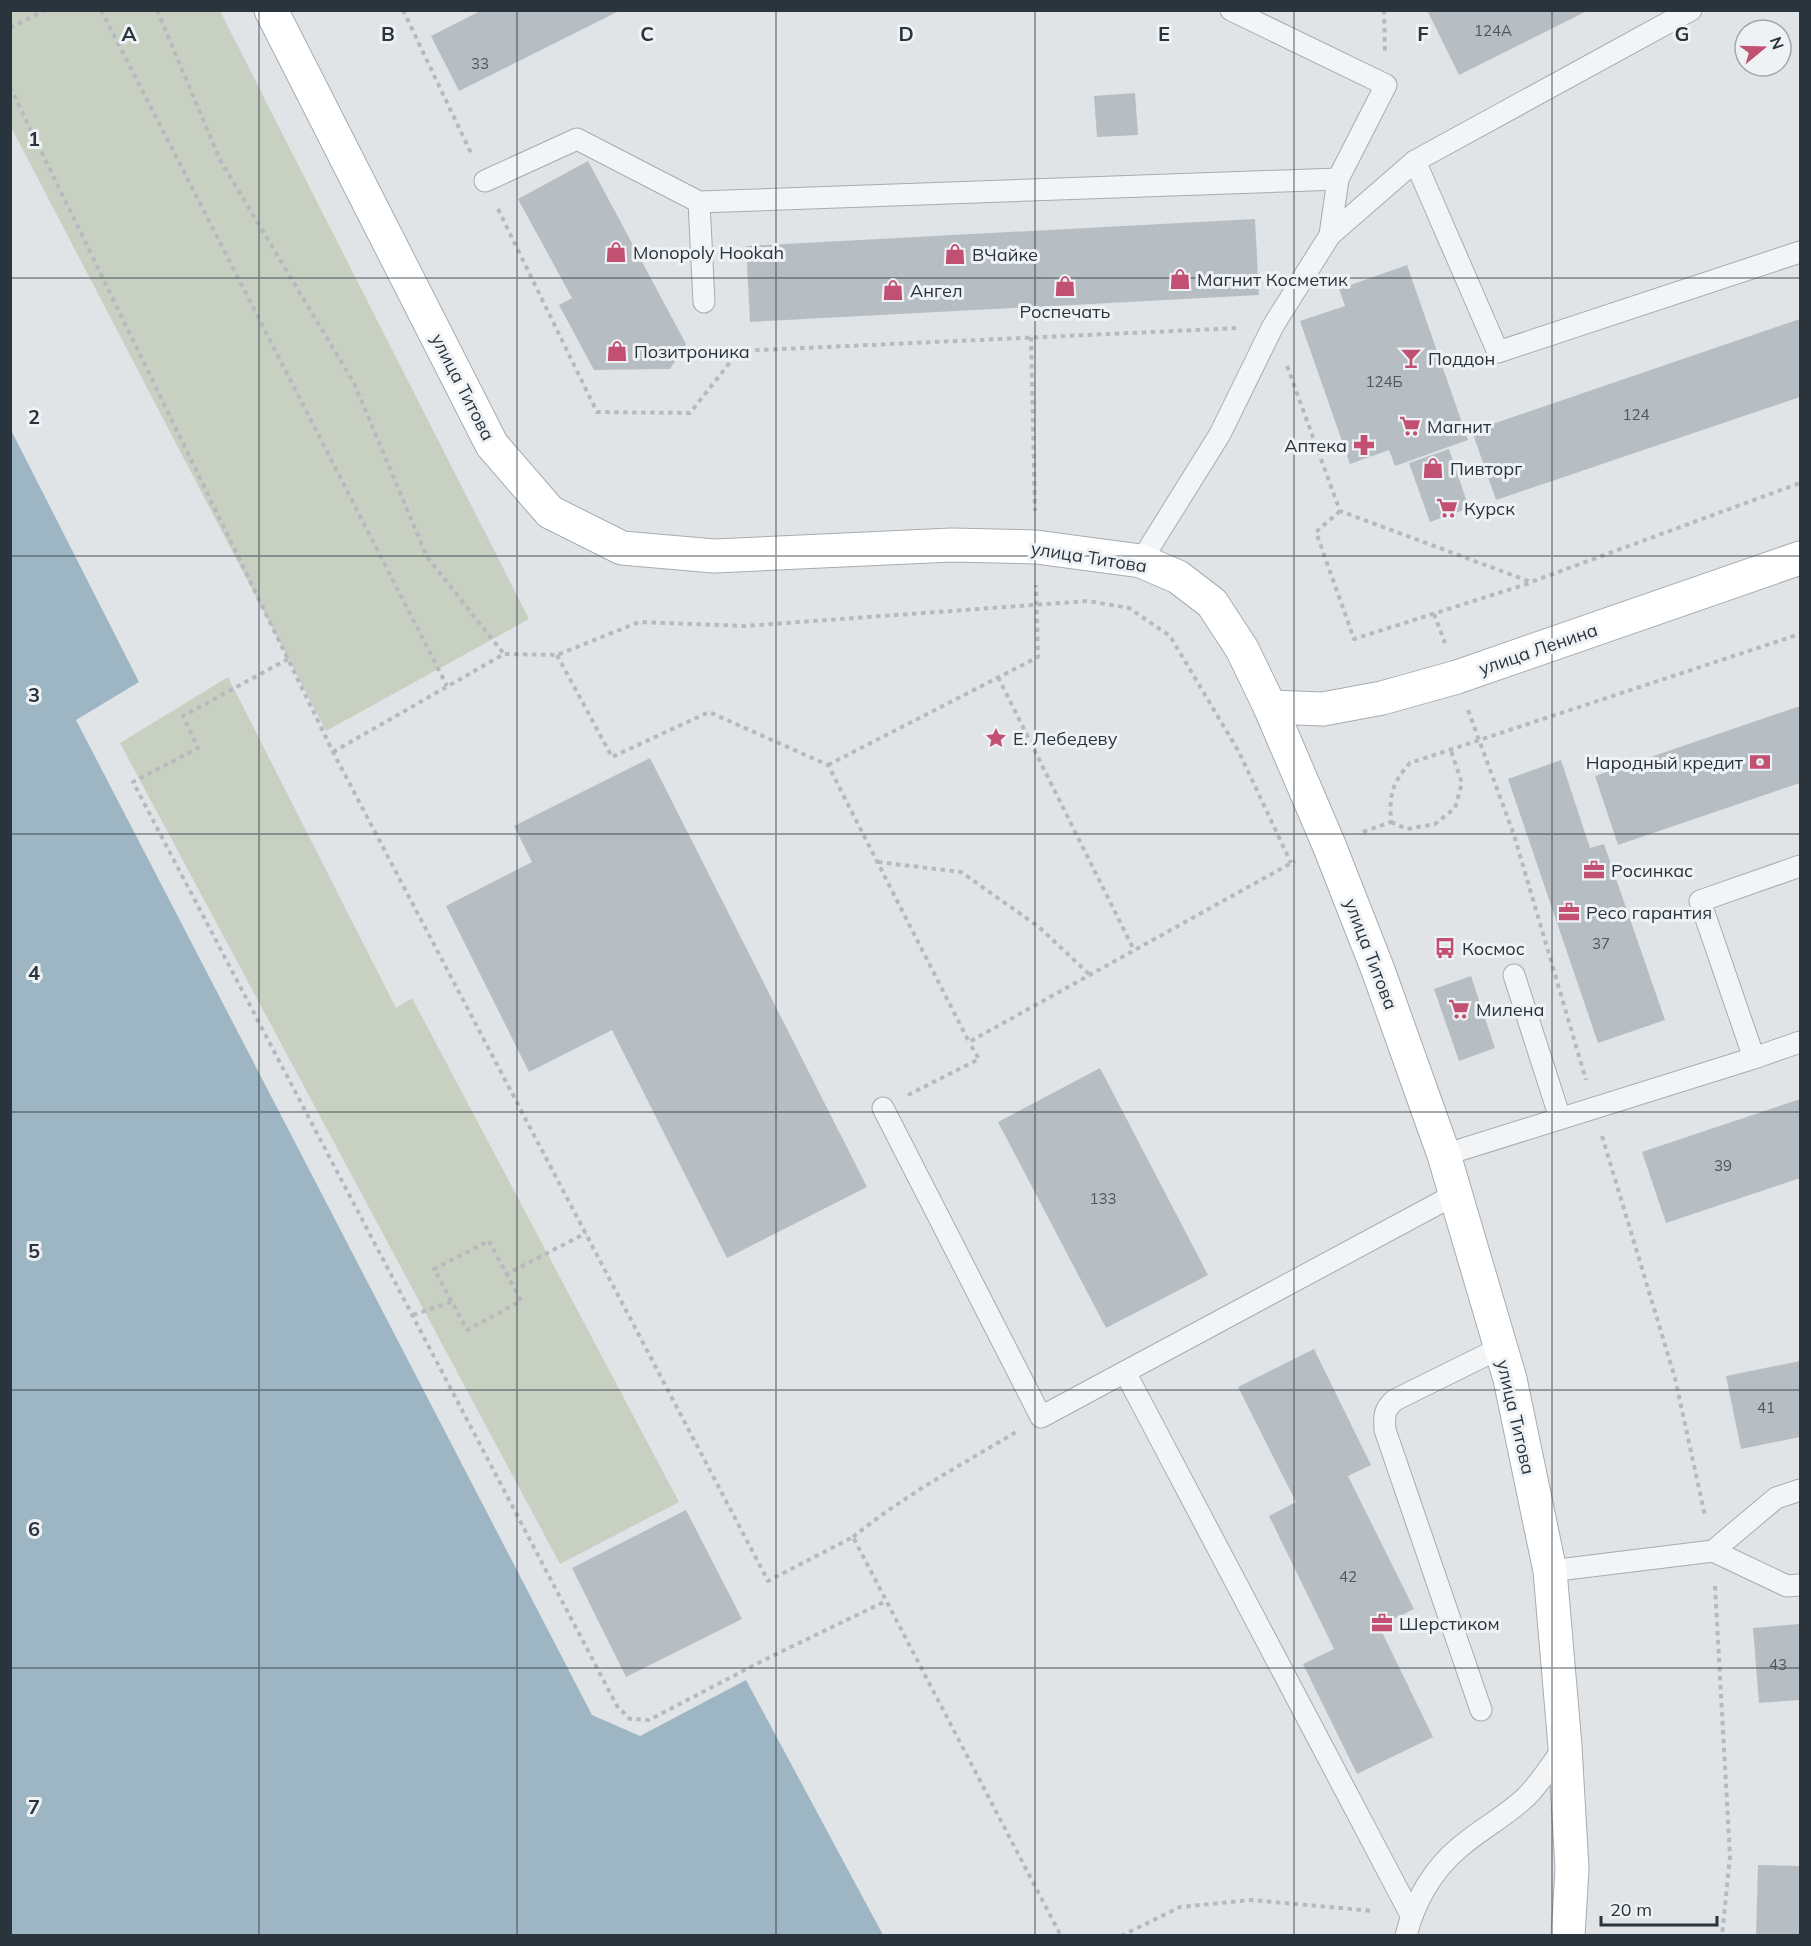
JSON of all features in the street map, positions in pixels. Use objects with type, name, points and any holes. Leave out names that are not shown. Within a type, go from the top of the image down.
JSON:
[{"type":"main road","name":"улица Титова","points":[[271,10],[492,445],[550,512],[622,548],[714,556],[952,545],[1036,547],[1141,561],[1179,577],[1212,603],[1242,649],[1270,707],[1329,845],[1378,970],[1444,1155],[1510,1379],[1550,1571],[1566,1746],[1572,1869],[1568,1935]]},
{"type":"main road","name":"улица Ленина","points":[[1270,707],[1323,709],[1382,698],[1456,677],[1800,558]]},
{"type":"lane","points":[[1231,10],[1386,85],[1338,179],[1330,235]]},
{"type":"lane","points":[[1141,561],[1220,434],[1273,326],[1330,235],[1415,161],[1691,10]]},
{"type":"lane","points":[[484,181],[577,139],[699,202],[1338,179]]},
{"type":"lane","points":[[1415,161],[1498,352],[1800,252]]},
{"type":"lane","points":[[699,202],[704,302]]},
{"type":"lane","points":[[1754,1058],[1700,902],[1800,866]]},
{"type":"lane","points":[[1514,975],[1560,1118]]},
{"type":"lane","points":[[1444,1155],[1800,1042]]},
{"type":"lane","points":[[883,1108],[1041,1417],[1456,1194]]},
{"type":"lane","points":[[1481,1710],[1385,1430],[1384,1416],[1387,1406],[1395,1400],[1500,1348]]},
{"type":"lane","points":[[1125,1372],[1409,1925]]},
{"type":"lane","points":[[1713,1551],[1776,1498],[1800,1490]]},
{"type":"lane","points":[[1550,1571],[1713,1551],[1786,1586],[1800,1585]]},
{"type":"lane","points":[[1409,1925],[1426,1885],[1459,1847],[1527,1796],[1566,1746]]},
{"type":"path","points":[[10,28],[45,10]]},
{"type":"path","points":[[101,10],[447,686]]},
{"type":"path","points":[[157,10],[220,160],[354,383],[427,558],[504,654]]},
{"type":"path","points":[[403,10],[597,412],[690,413],[739,351],[1273,326],[1340,511],[1531,582]]},
{"type":"path","points":[[10,87],[333,752],[768,1581],[853,1537],[870,1523],[928,1485],[1041,1417]]},
{"type":"path","points":[[828,765],[1038,657],[1031,337]]},
{"type":"path","points":[[1340,511],[1316,532],[1354,639],[1531,582],[1800,483]]},
{"type":"path","points":[[333,752],[504,654],[557,655],[639,622],[745,626],[1088,601],[1129,608],[1170,636],[1239,752],[1292,863]]},
{"type":"path","points":[[1391,822],[1389,799],[1398,776],[1410,763],[1800,634]]},
{"type":"path","points":[[557,655],[612,757],[709,712],[828,765],[979,1059],[883,1108]]},
{"type":"path","points":[[288,659],[183,716],[198,748],[133,782],[617,1706],[630,1719],[649,1720],[764,1660],[886,1601]]},
{"type":"path","points":[[998,677],[1134,950]]},
{"type":"path","points":[[1477,739],[1514,835],[1675,1378],[1713,1551],[1730,1856],[1722,1935]]},
{"type":"path","points":[[969,1042],[1292,863],[1329,845],[1391,822],[1407,829],[1435,824],[1455,808],[1462,783],[1450,748]]},
{"type":"path","points":[[878,862],[961,872],[1039,927],[1090,975]]},
{"type":"path","points":[[505,1275],[586,1233]]},
{"type":"path","points":[[489,1241],[505,1275],[521,1301],[467,1330],[434,1269],[489,1241]]},
{"type":"path","points":[[413,1315],[451,1302]]},
{"type":"path","points":[[853,1537],[1061,1935]]},
{"type":"path","points":[[1121,1935],[1180,1907],[1251,1899],[1409,1925]]},
{"type":"green space","points":[[11,10],[220,11],[529,619],[326,731],[11,127]]},
{"type":"green space","points":[[228,677],[396,1008],[412,998],[679,1502],[560,1564],[120,743]]},
{"type":"water","points":[[10,428],[139,682],[76,720],[592,1715],[640,1736],[746,1680],[883,1935],[11,1935]]},
{"type":"building","points":[[482,10],[621,10],[459,91],[431,36]]},
{"type":"building","points":[[1427,10],[1589,10],[1459,75]]},
{"type":"building","points":[[1135,93],[1138,135],[1097,137],[1094,96]]},
{"type":"building","points":[[588,161],[686,344],[670,369],[594,370],[559,305],[572,298],[518,199]]},
{"type":"building","points":[[1255,219],[1259,295],[750,322],[746,246]]},
{"type":"building","points":[[1407,265],[1468,440],[1395,466],[1389,450],[1350,464],[1300,321],[1345,306],[1339,289]]},
{"type":"building","points":[[1800,319],[1800,397],[1496,500],[1472,431]]},
{"type":"building","points":[[1449,449],[1469,508],[1430,522],[1409,463]]},
{"type":"building","points":[[1800,706],[1800,783],[1618,845],[1595,776]]},
{"type":"building","points":[[650,758],[867,1187],[727,1258],[612,1030],[529,1072],[446,906],[532,862],[514,826]]},
{"type":"building","points":[[1561,760],[1590,848],[1604,844],[1665,1020],[1598,1043],[1508,779]]},
{"type":"building","points":[[1471,976],[1495,1048],[1459,1061],[1434,989]]},
{"type":"building","points":[[1100,1068],[1208,1275],[1106,1328],[998,1122]]},
{"type":"building","points":[[1800,1099],[1800,1178],[1666,1223],[1642,1152]]},
{"type":"building","points":[[1314,1349],[1371,1465],[1348,1476],[1414,1609],[1379,1626],[1433,1737],[1357,1774],[1303,1664],[1334,1649],[1269,1516],[1296,1502],[1238,1387]]},
{"type":"building","points":[[1800,1361],[1800,1437],[1741,1449],[1726,1376]]},
{"type":"building","points":[[686,1510],[742,1619],[626,1677],[572,1568]]},
{"type":"building","points":[[1800,1624],[1800,1700],[1759,1703],[1753,1628]]},
{"type":"building","points":[[1758,1865],[1800,1866],[1800,1936],[1756,1936]]},
{"type":"place","name":"Monopoly Hookah","points":[[616,252]]},
{"type":"place","name":"ВЧайке","points":[[955,254]]},
{"type":"place","name":"Магнит Косметик","points":[[1180,279]]},
{"type":"place","name":"Роспечать","points":[[1065,286]]},
{"type":"place","name":"Ангел","points":[[893,290]]},
{"type":"place","name":"Позитроника","points":[[617,351]]},
{"type":"place","name":"Поддон","points":[[1411,358]]},
{"type":"place","name":"Магнит","points":[[1410,426]]},
{"type":"place","name":"Аптека","points":[[1364,445]]},
{"type":"place","name":"Пивторг","points":[[1433,468]]},
{"type":"place","name":"Курск","points":[[1447,508]]},
{"type":"place","name":"Е. Лебедеву","points":[[996,738]]},
{"type":"place","name":"Народный кредит","points":[[1760,762]]},
{"type":"place","name":"Росинкас","points":[[1594,870]]},
{"type":"place","name":"Ресо гарантия","points":[[1569,912]]},
{"type":"place","name":"Космос","points":[[1445,948]]},
{"type":"place","name":"Милена","points":[[1459,1009]]},
{"type":"place","name":"Шерстиком","points":[[1382,1623]]}]
